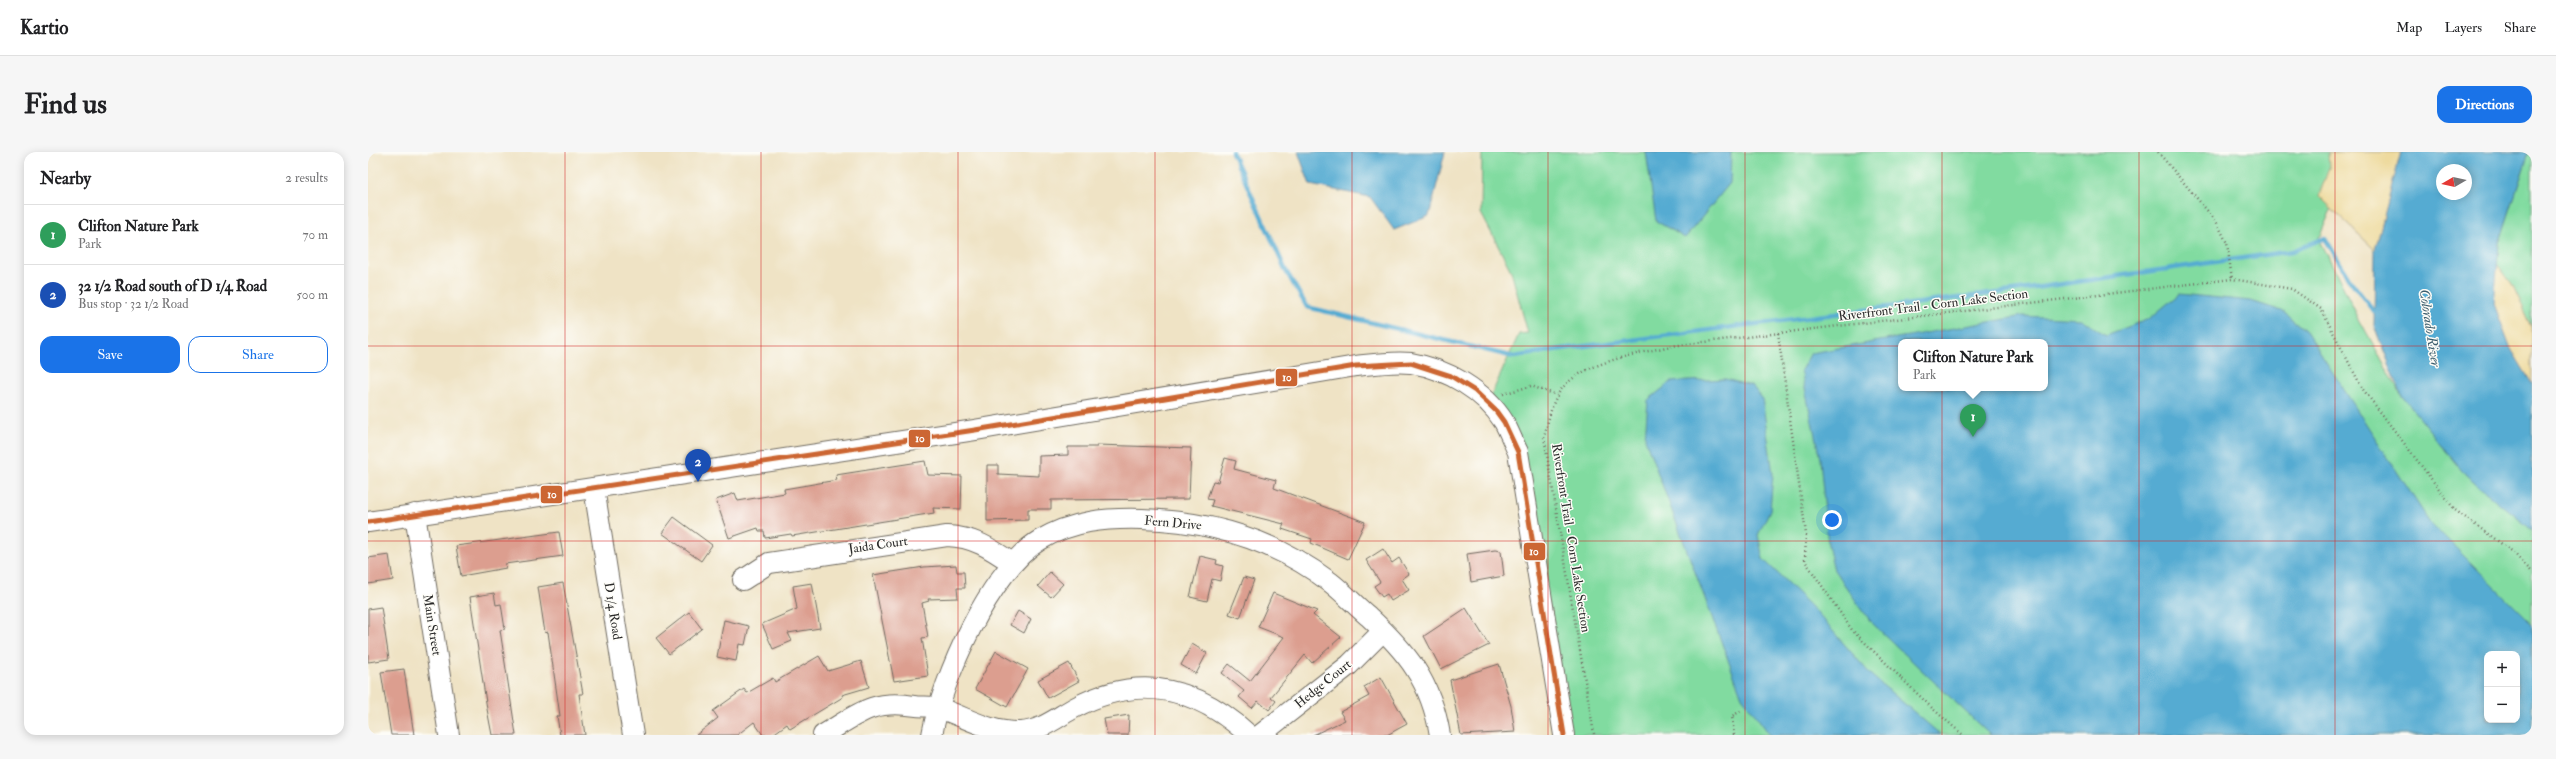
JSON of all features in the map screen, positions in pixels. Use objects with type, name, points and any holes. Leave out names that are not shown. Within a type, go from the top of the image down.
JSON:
[{"type":"street","points":[[368,522],[974,430],[1383,363],[1411,363],[1444,372],[1468,385],[1488,402],[1504,422],[1518,452],[1564,735]]},
{"type":"street","name":"D 1/4 Road","points":[[594,488],[633,735]]},
{"type":"street","name":"Main Street","points":[[415,514],[449,735]]},
{"type":"street","name":"Fern Drive","points":[[932,735],[938,708],[950,669],[991,592],[1012,563],[1040,540],[1078,523],[1117,519],[1196,523],[1224,530],[1262,543],[1305,565],[1331,582],[1405,653],[1421,674],[1431,696],[1440,735]]},
{"type":"street","name":"Jaida Court","points":[[743,580],[769,563],[947,536],[965,536],[984,544],[1012,563]]},
{"type":"street","name":"Hedge Court","points":[[1260,735],[1349,665],[1383,631]]},
{"type":"street","points":[[823,735],[867,709],[883,704],[899,702],[938,708],[990,728],[1020,732],[1044,726],[1074,708],[1104,694],[1130,688],[1153,688],[1178,692],[1206,703],[1233,721],[1249,735]]},
{"type":"path","points":[[2158,152],[2216,221],[2227,243],[2232,279]]},
{"type":"path","name":"Riverfront Trail - Corn Lake Section","points":[[1594,734],[1544,437],[1557,395],[1571,381],[1595,364],[1671,346],[2232,279],[2292,289],[2321,310],[2362,388],[2455,510],[2513,552],[2532,572]]},
{"type":"path","points":[[1778,333],[1806,534],[1805,561],[1852,630],[1932,708],[1963,735]]},
{"type":"path","points":[[1488,402],[1507,391],[1531,386],[1557,395]]},
{"type":"path","points":[[1734,735],[1732,716],[1741,711]]},
{"type":"green space","points":[[1482,152],[2339,152],[2341,186],[2319,238],[2359,319],[2402,396],[2532,530],[2532,735],[1564,735],[1523,479],[1488,402],[1519,334],[1528,333],[1511,271],[1481,213]]},
{"type":"green space","points":[[2529,152],[2532,152],[2532,327],[2512,284],[2497,264],[2499,244]]},
{"type":"sand","points":[[2328,152],[2401,152],[2375,250],[2319,196],[2329,168]]},
{"type":"sand","points":[[2497,264],[2512,284],[2532,327],[2532,384],[2511,349],[2494,304]]},
{"type":"water","points":[[1298,152],[1445,152],[1429,216],[1394,230],[1370,197],[1310,185]]},
{"type":"water","points":[[1646,152],[1731,152],[1730,183],[1685,238],[1656,221]]},
{"type":"water","name":"Colorado River","points":[[2401,152],[2529,152],[2499,244],[2494,304],[2511,349],[2532,384],[2532,530],[2466,476],[2402,396],[2374,326],[2375,250]]},
{"type":"water","points":[[2179,294],[2251,301],[2282,311],[2306,331],[2429,521],[2532,624],[2532,735],[1990,735],[1871,622],[1834,570],[1828,545],[1820,459],[1801,370],[1811,353],[2023,316],[2081,319],[2106,335],[2149,319]]},
{"type":"water","points":[[1725,379],[1752,386],[1762,398],[1773,474],[1770,510],[1758,535],[1763,559],[1810,605],[1872,676],[1941,735],[1770,735],[1742,697],[1645,439],[1648,400],[1671,382]]},
{"type":"building","points":[[1097,445],[1191,448],[1189,499],[1051,500],[1051,509],[1028,509],[1028,520],[987,521],[987,465],[998,465],[998,474],[1039,476],[1039,456],[1068,455],[1068,447],[1097,447]]},
{"type":"building","points":[[1225,458],[1236,461],[1234,469],[1276,480],[1274,488],[1365,522],[1348,559],[1311,543],[1312,539],[1282,529],[1284,524],[1211,506],[1213,500],[1207,499],[1213,481],[1218,482]]},
{"type":"building","points":[[925,461],[928,475],[962,476],[961,509],[933,508],[934,513],[792,536],[791,534],[765,538],[764,531],[759,531],[758,528],[729,538],[716,500],[735,493],[738,501],[785,493],[784,489],[837,480],[836,475]]},
{"type":"building","points":[[674,517],[712,545],[701,561],[662,533]]},
{"type":"building","points":[[559,532],[563,556],[505,564],[506,568],[461,576],[456,546]]},
{"type":"building","points":[[1383,549],[1392,563],[1399,558],[1409,574],[1402,579],[1409,590],[1391,601],[1387,594],[1382,597],[1374,586],[1380,582],[1366,560]]},
{"type":"building","points":[[1495,550],[1501,551],[1504,576],[1471,582],[1467,554]]},
{"type":"building","points":[[389,555],[393,580],[368,584],[368,558]]},
{"type":"building","points":[[1200,556],[1217,560],[1216,564],[1223,566],[1220,581],[1212,579],[1207,601],[1190,597]]},
{"type":"building","points":[[956,565],[957,572],[964,572],[965,588],[957,588],[958,598],[928,599],[929,601],[922,603],[928,637],[922,638],[928,676],[894,681],[873,575],[924,567]]},
{"type":"building","points":[[1050,572],[1063,584],[1051,597],[1038,586]]},
{"type":"building","points":[[1244,577],[1254,580],[1240,618],[1229,614]]},
{"type":"building","points":[[563,583],[583,694],[579,694],[585,735],[560,735],[557,716],[560,716],[548,632],[545,633],[538,587]]},
{"type":"building","points":[[812,583],[820,628],[788,633],[792,641],[773,649],[762,624],[797,609],[793,586]]},
{"type":"building","points":[[494,593],[496,605],[501,604],[505,629],[500,630],[516,735],[492,735],[487,709],[470,597]]},
{"type":"building","points":[[1273,593],[1317,611],[1313,615],[1341,637],[1312,663],[1305,655],[1271,697],[1276,701],[1269,710],[1258,701],[1252,708],[1239,697],[1244,691],[1222,673],[1229,664],[1250,681],[1284,637],[1258,627]]},
{"type":"building","points":[[381,607],[389,659],[368,662],[368,609]]},
{"type":"building","points":[[1466,608],[1489,645],[1441,669],[1424,636]]},
{"type":"building","points":[[1018,611],[1031,619],[1024,633],[1010,625]]},
{"type":"building","points":[[689,612],[702,629],[669,654],[656,638]]},
{"type":"building","points":[[724,620],[749,626],[745,645],[739,644],[736,661],[717,657]]},
{"type":"building","points":[[1192,644],[1207,653],[1196,674],[1181,665]]},
{"type":"building","points":[[996,651],[1028,669],[1007,707],[975,689]]},
{"type":"building","points":[[819,656],[828,671],[861,661],[869,687],[842,695],[843,697],[790,729],[787,724],[772,735],[763,735],[754,722],[737,735],[696,735],[718,718],[713,711],[744,689],[747,693],[773,678],[775,682]]},
{"type":"building","points":[[1069,663],[1079,681],[1048,698],[1038,680]]},
{"type":"building","points":[[1499,664],[1511,706],[1515,732],[1461,735],[1450,680]]},
{"type":"building","points":[[404,669],[414,735],[391,735],[381,672]]},
{"type":"building","points":[[1381,677],[1407,724],[1387,735],[1313,735],[1345,720],[1340,712],[1369,696],[1364,687]]},
{"type":"building","points":[[1129,715],[1128,735],[1107,735],[1104,719]]},
{"type":"waterway","points":[[1232,152],[1286,271],[1307,307],[1514,357],[1554,350],[2013,291],[2292,251],[2325,238],[2350,280],[2374,312]]},
{"type":"transit line","name":"10","points":[[368,522],[975,430],[1356,366],[1411,363],[1451,376],[1475,391],[1496,411],[1504,422],[1518,452],[1564,735]]},
{"type":"place","name":"Clifton Nature Park","points":[[1973,437]]},
{"type":"place","name":"32 1/2 Road south of D 1/4 Road","points":[[698,482]]}]
